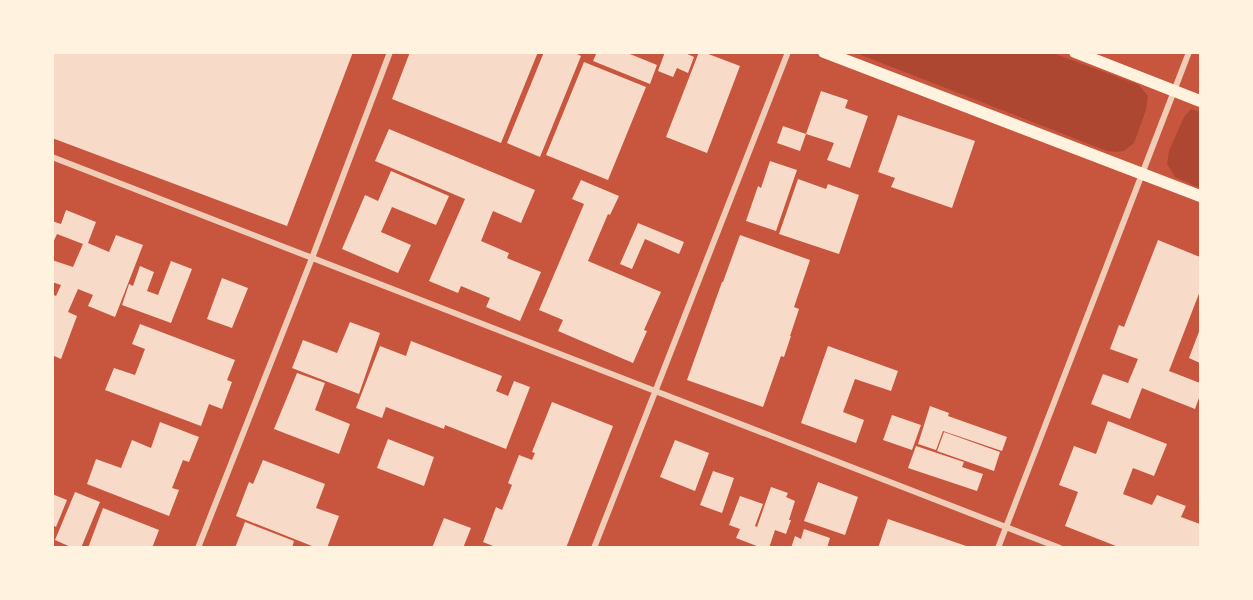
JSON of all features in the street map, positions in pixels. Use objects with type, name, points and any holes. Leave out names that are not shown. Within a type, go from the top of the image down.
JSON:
[{"type":"main road","points":[[824,52],[1200,196]]},
{"type":"main road","points":[[1075,52],[1200,101]]},
{"type":"street","points":[[198,548],[390,52]]},
{"type":"street","points":[[594,548],[788,52]]},
{"type":"street","points":[[998,548],[1189,52]]},
{"type":"street","points":[[52,157],[1059,548]]},
{"type":"shaded area","points":[[856,53],[1053,53],[1139,85],[1148,96],[1146,110],[1134,143],[1124,151],[1107,151]]},
{"type":"shaded area","points":[[1191,109],[1200,112],[1200,188],[1175,177],[1167,164],[1169,151],[1184,117]]},
{"type":"building","points":[[52,52],[353,52],[287,226],[52,138]]},
{"type":"building","points":[[410,52],[538,52],[501,143],[392,99]]},
{"type":"building","points":[[544,52],[573,52],[581,56],[540,157],[507,143]]},
{"type":"building","points":[[597,52],[625,52],[657,65],[650,84],[593,61]]},
{"type":"building","points":[[665,52],[683,52],[694,57],[688,73],[677,68],[673,77],[658,71]]},
{"type":"building","points":[[699,52],[740,66],[707,153],[666,137]]},
{"type":"building","points":[[584,62],[646,87],[608,180],[546,155]]},
{"type":"building","points":[[821,91],[848,100],[845,108],[868,116],[850,168],[827,160],[834,143],[806,134]]},
{"type":"building","points":[[898,115],[975,141],[952,208],[891,187],[895,178],[878,172]]},
{"type":"building","points":[[783,126],[806,134],[800,151],[777,143]]},
{"type":"building","points":[[389,129],[535,190],[521,223],[493,211],[481,241],[509,253],[507,258],[541,272],[520,321],[486,307],[490,298],[461,286],[458,293],[429,281],[465,199],[375,161]]},
{"type":"building","points":[[770,161],[797,170],[776,231],[746,221],[758,186],[761,188]]},
{"type":"building","points":[[391,171],[449,196],[436,225],[392,207],[381,232],[411,245],[398,273],[342,249],[365,195],[378,201]]},
{"type":"building","points":[[798,179],[826,189],[828,184],[859,195],[839,254],[779,234]]},
{"type":"building","points":[[581,180],[619,196],[610,215],[608,214],[588,261],[661,292],[644,330],[647,331],[633,363],[558,331],[563,320],[539,310],[584,204],[572,199]]},
{"type":"building","points":[[66,210],[96,222],[88,243],[109,252],[116,235],[143,245],[115,317],[88,306],[93,295],[78,289],[68,312],[77,316],[61,359],[52,355],[52,294],[56,296],[61,285],[52,282],[52,260],[73,267],[83,244],[57,234],[52,245],[52,221],[61,224]]},
{"type":"building","points":[[638,223],[684,242],[679,254],[645,239],[632,269],[620,264]]},
{"type":"building","points":[[740,235],[810,260],[794,307],[799,309],[791,336],[784,357],[781,356],[763,407],[687,380]]},
{"type":"building","points":[[1158,240],[1200,257],[1200,291],[1169,371],[1200,383],[1200,395],[1195,409],[1142,388],[1130,419],[1091,404],[1103,374],[1128,383],[1138,359],[1110,349],[1119,325],[1124,327]]},
{"type":"building","points":[[171,261],[192,269],[171,323],[122,305],[129,284],[133,286],[140,266],[154,272],[147,291],[158,295]]},
{"type":"building","points":[[222,278],[248,288],[232,328],[207,319]]},
{"type":"building","points":[[350,322],[380,333],[359,394],[292,368],[303,340],[337,353]]},
{"type":"building","points":[[140,324],[235,360],[227,380],[232,382],[222,409],[209,404],[201,426],[105,390],[114,368],[135,375],[145,349],[132,344]]},
{"type":"building","points":[[1200,329],[1200,363],[1189,358]]},
{"type":"building","points":[[411,341],[502,376],[496,391],[508,396],[514,381],[530,387],[506,449],[445,425],[444,429],[386,407],[382,418],[356,408],[380,346],[406,356]]},
{"type":"building","points":[[828,346],[898,371],[891,391],[855,379],[843,412],[864,420],[856,443],[801,423]]},
{"type":"building","points":[[297,373],[325,383],[315,410],[350,424],[339,454],[274,429]]},
{"type":"building","points":[[552,402],[613,426],[566,548],[498,548],[483,542],[496,507],[502,510],[512,485],[508,483],[519,455],[532,460],[535,453],[532,452]]},
{"type":"building","points":[[930,406],[949,413],[948,416],[1007,437],[1002,451],[943,431],[936,450],[918,444]]},
{"type":"building","points":[[892,415],[921,425],[912,450],[883,440]]},
{"type":"building","points":[[1108,421],[1167,444],[1154,476],[1133,468],[1123,494],[1152,505],[1157,495],[1186,506],[1181,517],[1200,524],[1200,548],[1121,548],[1065,526],[1078,492],[1059,485],[1074,446],[1096,454]]},
{"type":"building","points":[[160,422],[199,437],[189,462],[183,460],[172,488],[179,490],[169,516],[87,484],[96,459],[121,468],[132,440],[151,448]]},
{"type":"building","points":[[944,432],[1000,452],[994,471],[937,451]]},
{"type":"building","points":[[388,439],[434,457],[424,486],[377,468]]},
{"type":"building","points":[[675,440],[709,453],[695,491],[660,477]]},
{"type":"building","points":[[916,446],[964,462],[962,467],[983,474],[977,491],[908,468]]},
{"type":"building","points":[[263,460],[325,484],[316,508],[339,516],[327,548],[317,548],[236,516],[249,482],[253,484]]},
{"type":"building","points":[[713,471],[734,478],[722,513],[700,505]]},
{"type":"building","points":[[818,482],[858,497],[845,535],[804,521]]},
{"type":"building","points":[[771,487],[788,493],[786,497],[795,501],[786,534],[775,530],[769,548],[762,548],[736,538],[740,529],[729,525],[740,496],[763,504],[755,526],[757,527]]},
{"type":"building","points":[[75,492],[100,502],[81,548],[73,548],[55,540]]},
{"type":"building","points":[[52,494],[67,500],[56,527],[52,525]]},
{"type":"building","points":[[103,508],[159,530],[152,548],[88,548]]},
{"type":"building","points":[[444,518],[471,528],[463,548],[432,548]]},
{"type":"building","points":[[888,519],[969,547],[969,548],[878,548]]},
{"type":"building","points":[[245,522],[294,541],[292,548],[235,548]]},
{"type":"building","points":[[804,529],[830,538],[827,548],[791,548],[795,536],[801,539]]}]
